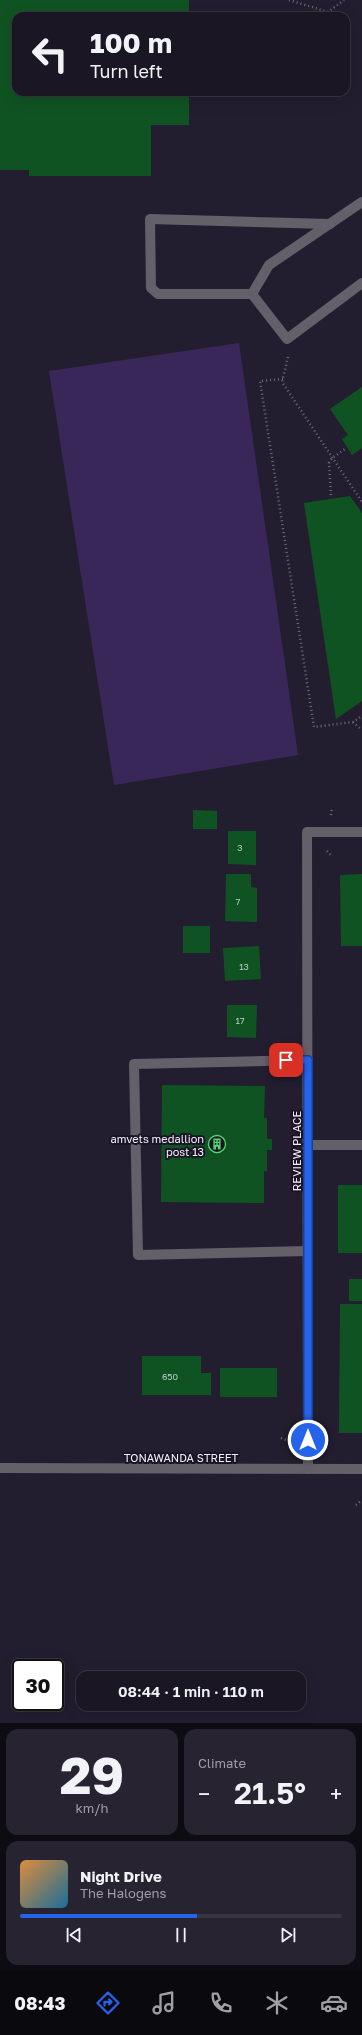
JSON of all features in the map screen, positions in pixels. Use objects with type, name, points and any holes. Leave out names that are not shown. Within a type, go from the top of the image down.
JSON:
[{"type":"street","points":[[252,294],[269,265],[362,202]]},
{"type":"street","points":[[252,294],[158,294],[154,292],[151,288],[150,219],[330,224]]},
{"type":"street","points":[[252,294],[287,339],[362,283]]},
{"type":"street","name":"REVIEW PLACE","points":[[308,1469],[307,832],[362,832]]},
{"type":"street","points":[[308,1060],[134,1064],[138,1255],[308,1251]]},
{"type":"street","points":[[308,1145],[362,1145]]},
{"type":"street","name":"TONAWANDA STREET","points":[[0,1468],[362,1469]]},
{"type":"path","points":[[289,0],[328,12],[344,0]]},
{"type":"path","points":[[290,350],[282,382],[362,502]]},
{"type":"path","points":[[283,379],[260,381],[314,727],[353,722],[362,716]]},
{"type":"path","points":[[331,495],[329,463],[332,458],[345,449]]},
{"type":"path","points":[[353,722],[362,730]]},
{"type":"path","points":[[327,851],[331,856]]},
{"type":"path","points":[[281,1438],[286,1440]]},
{"type":"path","points":[[356,1505],[362,1500]]},
{"type":"shaded area","points":[[239,343],[298,755],[114,785],[49,371]]},
{"type":"building","points":[[0,0],[189,0],[189,12],[12,12],[12,96],[189,96],[189,125],[151,125],[151,176],[29,176],[29,170],[0,170]]},
{"type":"building","points":[[362,387],[362,448],[352,455],[342,439],[348,435],[330,409]]},
{"type":"building","points":[[350,496],[362,513],[362,701],[336,719],[304,503]]},
{"type":"building","points":[[193,810],[217,811],[217,829],[193,829]]},
{"type":"building","points":[[228,831],[256,831],[256,865],[228,864]]},
{"type":"building","points":[[226,874],[251,874],[251,887],[257,888],[257,922],[225,921]]},
{"type":"building","points":[[362,874],[362,946],[341,946],[340,875]]},
{"type":"building","points":[[183,926],[210,926],[210,953],[183,953]]},
{"type":"building","points":[[259,946],[261,979],[225,981],[223,948]]},
{"type":"building","points":[[227,1005],[257,1005],[256,1038],[227,1037]]},
{"type":"building","name":"amvets medallion post 13","points":[[162,1085],[265,1086],[264,1118],[267,1118],[267,1139],[272,1139],[272,1150],[267,1150],[267,1171],[264,1171],[264,1203],[161,1202]]},
{"type":"building","points":[[338,1185],[362,1185],[362,1253],[338,1253]]},
{"type":"building","points":[[349,1279],[362,1279],[362,1301],[349,1301]]},
{"type":"building","points":[[340,1304],[362,1304],[362,1433],[339,1433]]},
{"type":"building","points":[[142,1356],[201,1356],[201,1373],[211,1373],[211,1395],[142,1395]]},
{"type":"building","points":[[220,1368],[277,1368],[277,1397],[220,1397]]},
{"type":"place","name":"amvets medallion post 13","points":[[217,1144]]},
{"type":"route","points":[[286,1060],[308,1060],[308,1440]]}]
